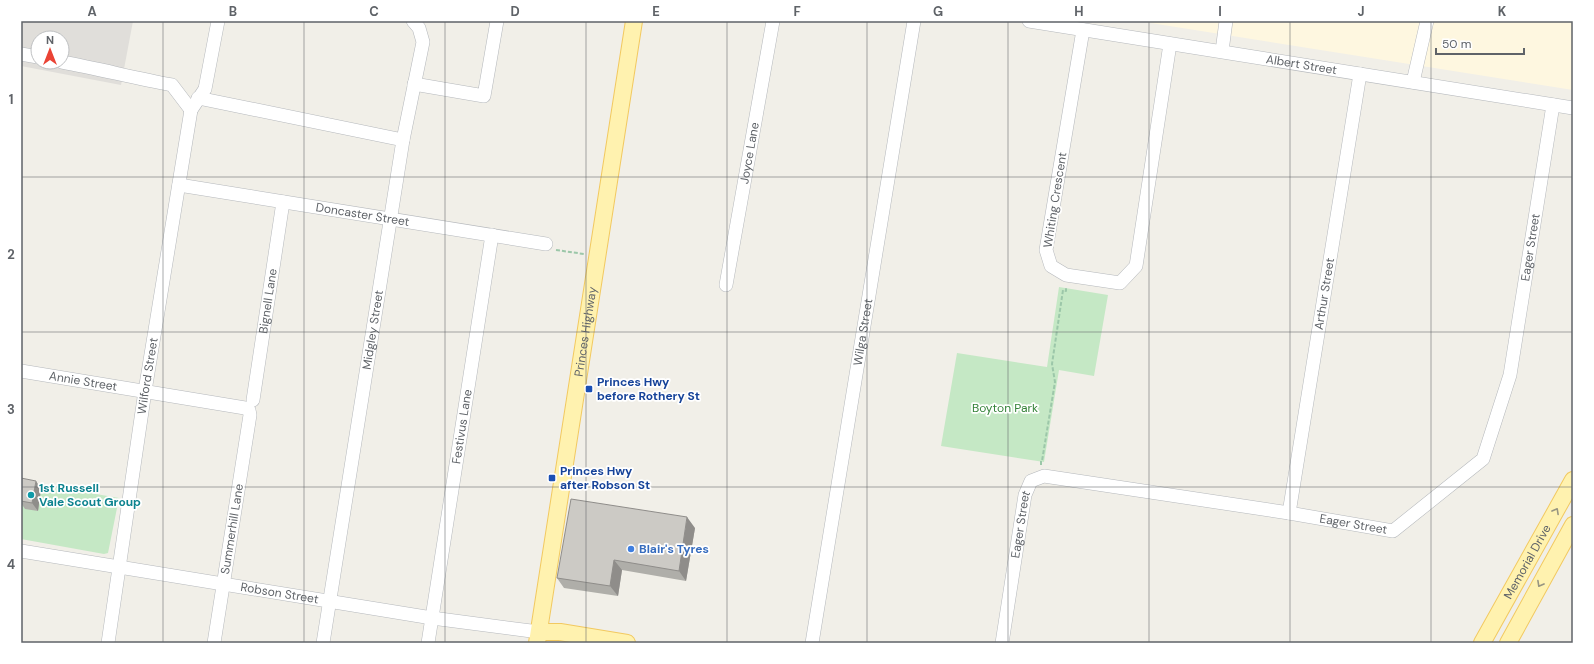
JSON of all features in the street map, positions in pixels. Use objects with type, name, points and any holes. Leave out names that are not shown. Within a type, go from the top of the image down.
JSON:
[{"type":"main road","name":"Princes Highway","points":[[538,638],[634,21]]},
{"type":"main road","name":"Memorial Drive","points":[[1482,643],[1573,480]]},
{"type":"main road","name":"Memorial Drive","points":[[1508,643],[1573,525]]},
{"type":"main road","points":[[538,638],[560,632],[627,643]]},
{"type":"street","points":[[70,63],[108,70],[126,77],[172,85],[191,110],[205,89],[218,21]]},
{"type":"street","name":"Midgley Street","points":[[323,643],[390,218],[403,140],[423,42],[419,28],[413,21]]},
{"type":"street","points":[[414,84],[484,96],[497,21]]},
{"type":"street","name":"Joyce Lane","points":[[726,285],[772,21]]},
{"type":"street","name":"Wilga Street","points":[[812,643],[914,21]]},
{"type":"street","name":"Albert Street","points":[[1029,21],[1573,108]]},
{"type":"street","points":[[1222,51],[1226,21]]},
{"type":"street","points":[[1413,82],[1427,21]]},
{"type":"street","name":"Whiting Crescent","points":[[1083,30],[1046,250],[1051,266],[1068,275],[1120,283],[1136,266],[1170,44]]},
{"type":"street","name":"Arthur Street","points":[[1289,513],[1360,74]]},
{"type":"street","points":[[198,98],[403,140]]},
{"type":"street","name":"Eager Street","points":[[1002,643],[1025,495],[1031,481],[1044,476],[1289,513],[1393,531],[1482,459],[1510,375],[1554,105]]},
{"type":"street","name":"Wilford Street","points":[[108,643],[145,391],[191,110]]},
{"type":"street","name":"Doncaster Street","points":[[179,185],[492,235],[550,247]]},
{"type":"street","name":"Bignell Lane","points":[[253,400],[283,202]]},
{"type":"street","name":"Festivus Lane","points":[[428,643],[492,235]]},
{"type":"street","name":"Annie Street","points":[[21,371],[245,408],[249,410],[250,415]]},
{"type":"street","name":"Summerhill Lane","points":[[214,643],[250,415]]},
{"type":"street","name":"Robson Street","points":[[21,551],[432,618],[538,638]]},
{"type":"path","points":[[550,247],[585,254]]},
{"type":"path","points":[[1041,470],[1040,461],[1042,461],[1055,382],[1052,364],[1063,290],[1066,291],[1068,275]]},
{"type":"shaded area","points":[[21,21],[133,21],[121,85],[42,70],[70,70],[70,30],[30,30],[30,68],[21,66]]},
{"type":"shaded area","points":[[1138,21],[1573,21],[1573,90]]},
{"type":"green space","name":"Boyton Park","points":[[1059,287],[1108,295],[1094,376],[1059,370],[1044,462],[941,446],[957,353],[1047,367]]},
{"type":"green space","points":[[21,481],[119,498],[108,553],[104,554],[21,539]]},
{"type":"building","points":[[21,478],[36,481],[32,503],[21,501]]},
{"type":"building","name":"Blair's Tyres","points":[[571,499],[687,517],[679,571],[614,560],[610,586],[557,578]]},
{"type":"place","name":"Princes Hwy before Rothery St","points":[[589,389]]},
{"type":"place","name":"Princes Hwy after Robson St","points":[[552,478]]},
{"type":"place","name":"1st Russell Vale Scout Group","points":[[31,495]]},
{"type":"place","name":"Blair's Tyres","points":[[631,549]]}]
